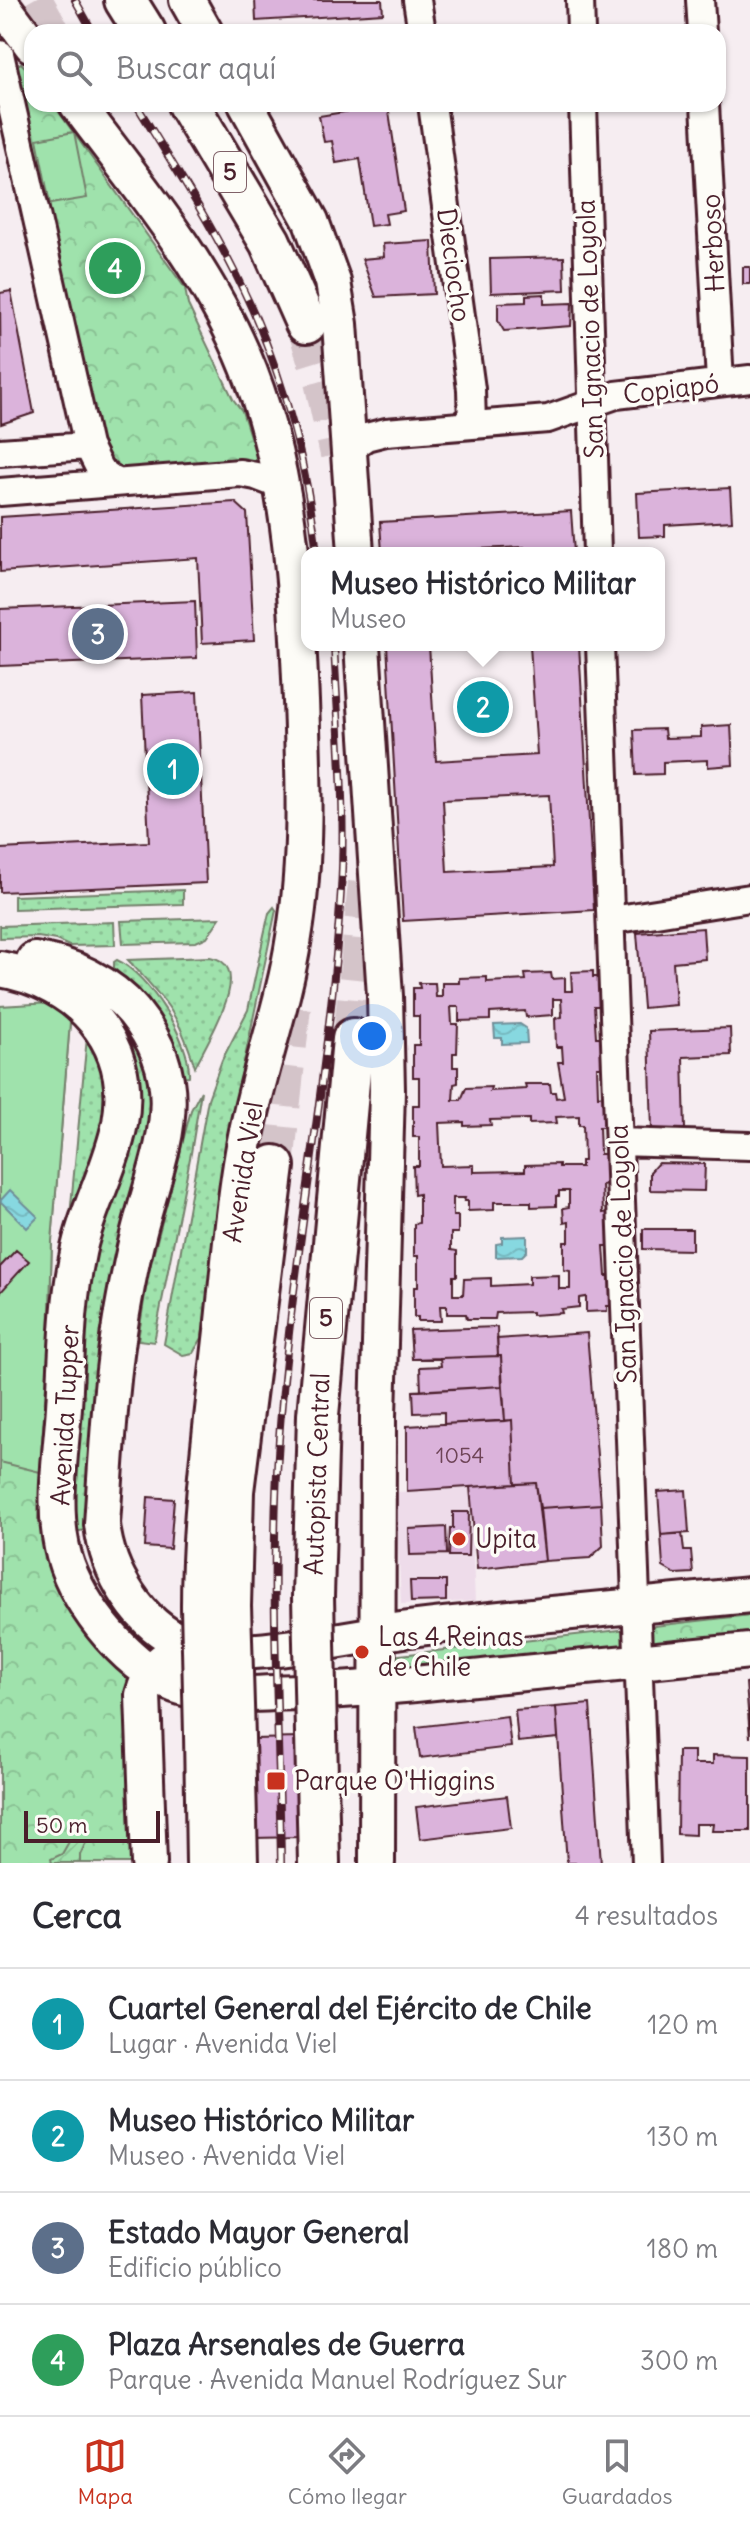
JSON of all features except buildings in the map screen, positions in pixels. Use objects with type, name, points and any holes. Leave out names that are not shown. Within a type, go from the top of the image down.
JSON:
[{"type":"highway","points":[[125,0],[140,24]]},
{"type":"highway","points":[[156,0],[170,24]]},
{"type":"highway","name":"5","points":[[193,112],[270,242],[306,323]]},
{"type":"highway","points":[[217,112],[249,182],[270,242]]},
{"type":"highway","name":"Autopista Central","points":[[319,1863],[313,1597],[318,1415],[353,1039]]},
{"type":"highway","points":[[237,1863],[218,1736],[214,1607],[233,1491],[274,1166]]},
{"type":"main road","points":[[187,0],[200,24]]},
{"type":"main road","points":[[0,2],[24,34]]},
{"type":"main road","name":"Avenida Viel","points":[[83,112],[172,231],[210,290],[242,354],[269,431],[290,538],[300,664],[305,791],[302,869],[292,952],[254,1094],[238,1185],[202,1508],[214,1607]]},
{"type":"main road","points":[[251,112],[301,201],[327,262],[340,324],[356,547]]},
{"type":"main road","points":[[362,651],[386,1046],[385,1215],[378,1416],[377,1863]]},
{"type":"main road","name":"Avenida Tupper","points":[[0,960],[20,958],[44,961],[68,968],[100,984],[128,1005],[139,1019],[150,1035],[164,1068],[169,1090],[166,1138],[133,1254],[115,1353],[102,1524],[111,1564],[136,1605],[172,1636],[197,1647],[220,1650],[280,1648],[378,1633],[750,1595]]},
{"type":"main road","name":"Avenida Tupper","points":[[0,969],[54,985],[84,1007],[112,1048],[121,1076],[117,1134],[77,1257],[68,1343],[59,1520],[64,1556],[84,1601],[120,1646],[152,1672],[173,1684],[207,1692],[343,1691],[750,1651]]},
{"type":"main road","points":[[149,1863],[143,1695],[152,1672],[167,1658],[197,1647]]},
{"type":"main road","points":[[204,1863],[218,1736]]},
{"type":"street","points":[[417,0],[421,24]]},
{"type":"street","points":[[580,0],[581,24]]},
{"type":"street","points":[[700,0],[702,24]]},
{"type":"street","points":[[0,54],[88,446],[100,470],[115,481]]},
{"type":"street","name":"Dieciocho","points":[[433,112],[471,389],[472,425]]},
{"type":"street","name":"San Ignacio de Loyola","points":[[583,112],[597,547]]},
{"type":"street","name":"Herboso","points":[[705,112],[720,382]]},
{"type":"street","name":"Copiapó","points":[[350,448],[366,437],[386,432],[560,417],[616,395],[750,379]]},
{"type":"street","points":[[0,452],[88,446]]},
{"type":"street","points":[[0,492],[240,473],[282,486]]},
{"type":"street","name":"San Ignacio de Loyola","points":[[600,651],[646,1863]]},
{"type":"street","points":[[612,920],[750,898]]},
{"type":"street","points":[[618,1142],[750,1146]]},
{"type":"shaded area","points":[[470,1488],[475,1601],[401,1604],[396,1492]]},
{"type":"green space","points":[[21,63],[24,66],[24,108],[15,66]]},
{"type":"green space","points":[[25,112],[59,112],[185,288],[188,305],[233,399],[242,411],[258,462],[117,474],[93,427]]},
{"type":"green space","points":[[74,132],[87,198],[50,204],[37,139]]},
{"type":"green space","points":[[183,890],[183,904],[14,909],[14,896]]},
{"type":"green space","points":[[274,907],[276,910],[231,1124],[202,1338],[193,1353],[183,1355],[164,1344],[208,1099],[222,1060],[248,1010],[269,913]]},
{"type":"green space","points":[[220,918],[207,937],[196,942],[123,944],[121,921]]},
{"type":"green space","points":[[114,922],[115,945],[69,946],[38,937],[0,938],[0,926]]},
{"type":"green space","points":[[210,957],[224,963],[229,974],[229,989],[225,1006],[195,1067],[183,1033],[169,1008],[128,960]]},
{"type":"green space","points":[[117,960],[142,979],[165,1010],[183,1045],[189,1076],[182,1077],[171,1044],[148,1004],[114,968]]},
{"type":"green space","points":[[94,987],[157,1070],[91,1529],[74,1532],[85,1310],[92,1263],[137,1103]]},
{"type":"green space","points":[[51,1003],[70,1022],[52,1241],[40,1472],[0,1462],[0,1006]]},
{"type":"green space","points":[[0,1006],[70,1022],[52,1241],[38,1519],[45,1520],[70,1609],[92,1641],[130,1680],[135,1863],[0,1863]]},
{"type":"green space","points":[[86,1019],[112,1101],[65,1268],[87,1037]]},
{"type":"green space","points":[[201,1091],[154,1342],[138,1340],[148,1274],[191,1110]]},
{"type":"green space","points":[[750,1615],[750,1632],[385,1674],[383,1657]]},
{"type":"green space","points":[[70,1840],[86,1842],[80,1863],[52,1863],[51,1859],[62,1854]]},
{"type":"water","points":[[520,1024],[526,1028],[527,1043],[502,1044],[502,1038],[495,1038],[494,1025]]},
{"type":"water","points":[[10,1190],[38,1217],[27,1228],[0,1201]]},
{"type":"water","points":[[527,1236],[527,1251],[522,1256],[496,1257],[496,1244],[502,1243],[502,1237]]},
{"type":"tunnel","points":[[32,0],[46,24]]},
{"type":"tunnel","points":[[306,323],[324,381],[340,454]]},
{"type":"tunnel","points":[[353,1039],[368,883]]},
{"type":"tunnel","points":[[274,1166],[293,987]]},
{"type":"railway","points":[[75,0],[88,24]]},
{"type":"railway","points":[[141,112],[224,251],[265,340],[298,445],[316,547]]},
{"type":"railway","points":[[281,1863],[275,1598],[276,1492],[285,1370],[328,1028],[341,890],[342,799],[334,651]]},
{"type":"place","name":"Plaza Arsenales de Guerra","points":[[115,268]]},
{"type":"place","name":"Estado Mayor General","points":[[98,634]]},
{"type":"place","name":"Museo Histórico Militar","points":[[483,707]]},
{"type":"place","name":"Cuartel General del Ejército de Chile","points":[[173,769]]},
{"type":"place","name":"Upita","points":[[459,1539]]},
{"type":"place","name":"Las 4 Reinas de Chile","points":[[362,1652]]},
{"type":"place","name":"Parque O'Higgins","points":[[276,1781]]}]
